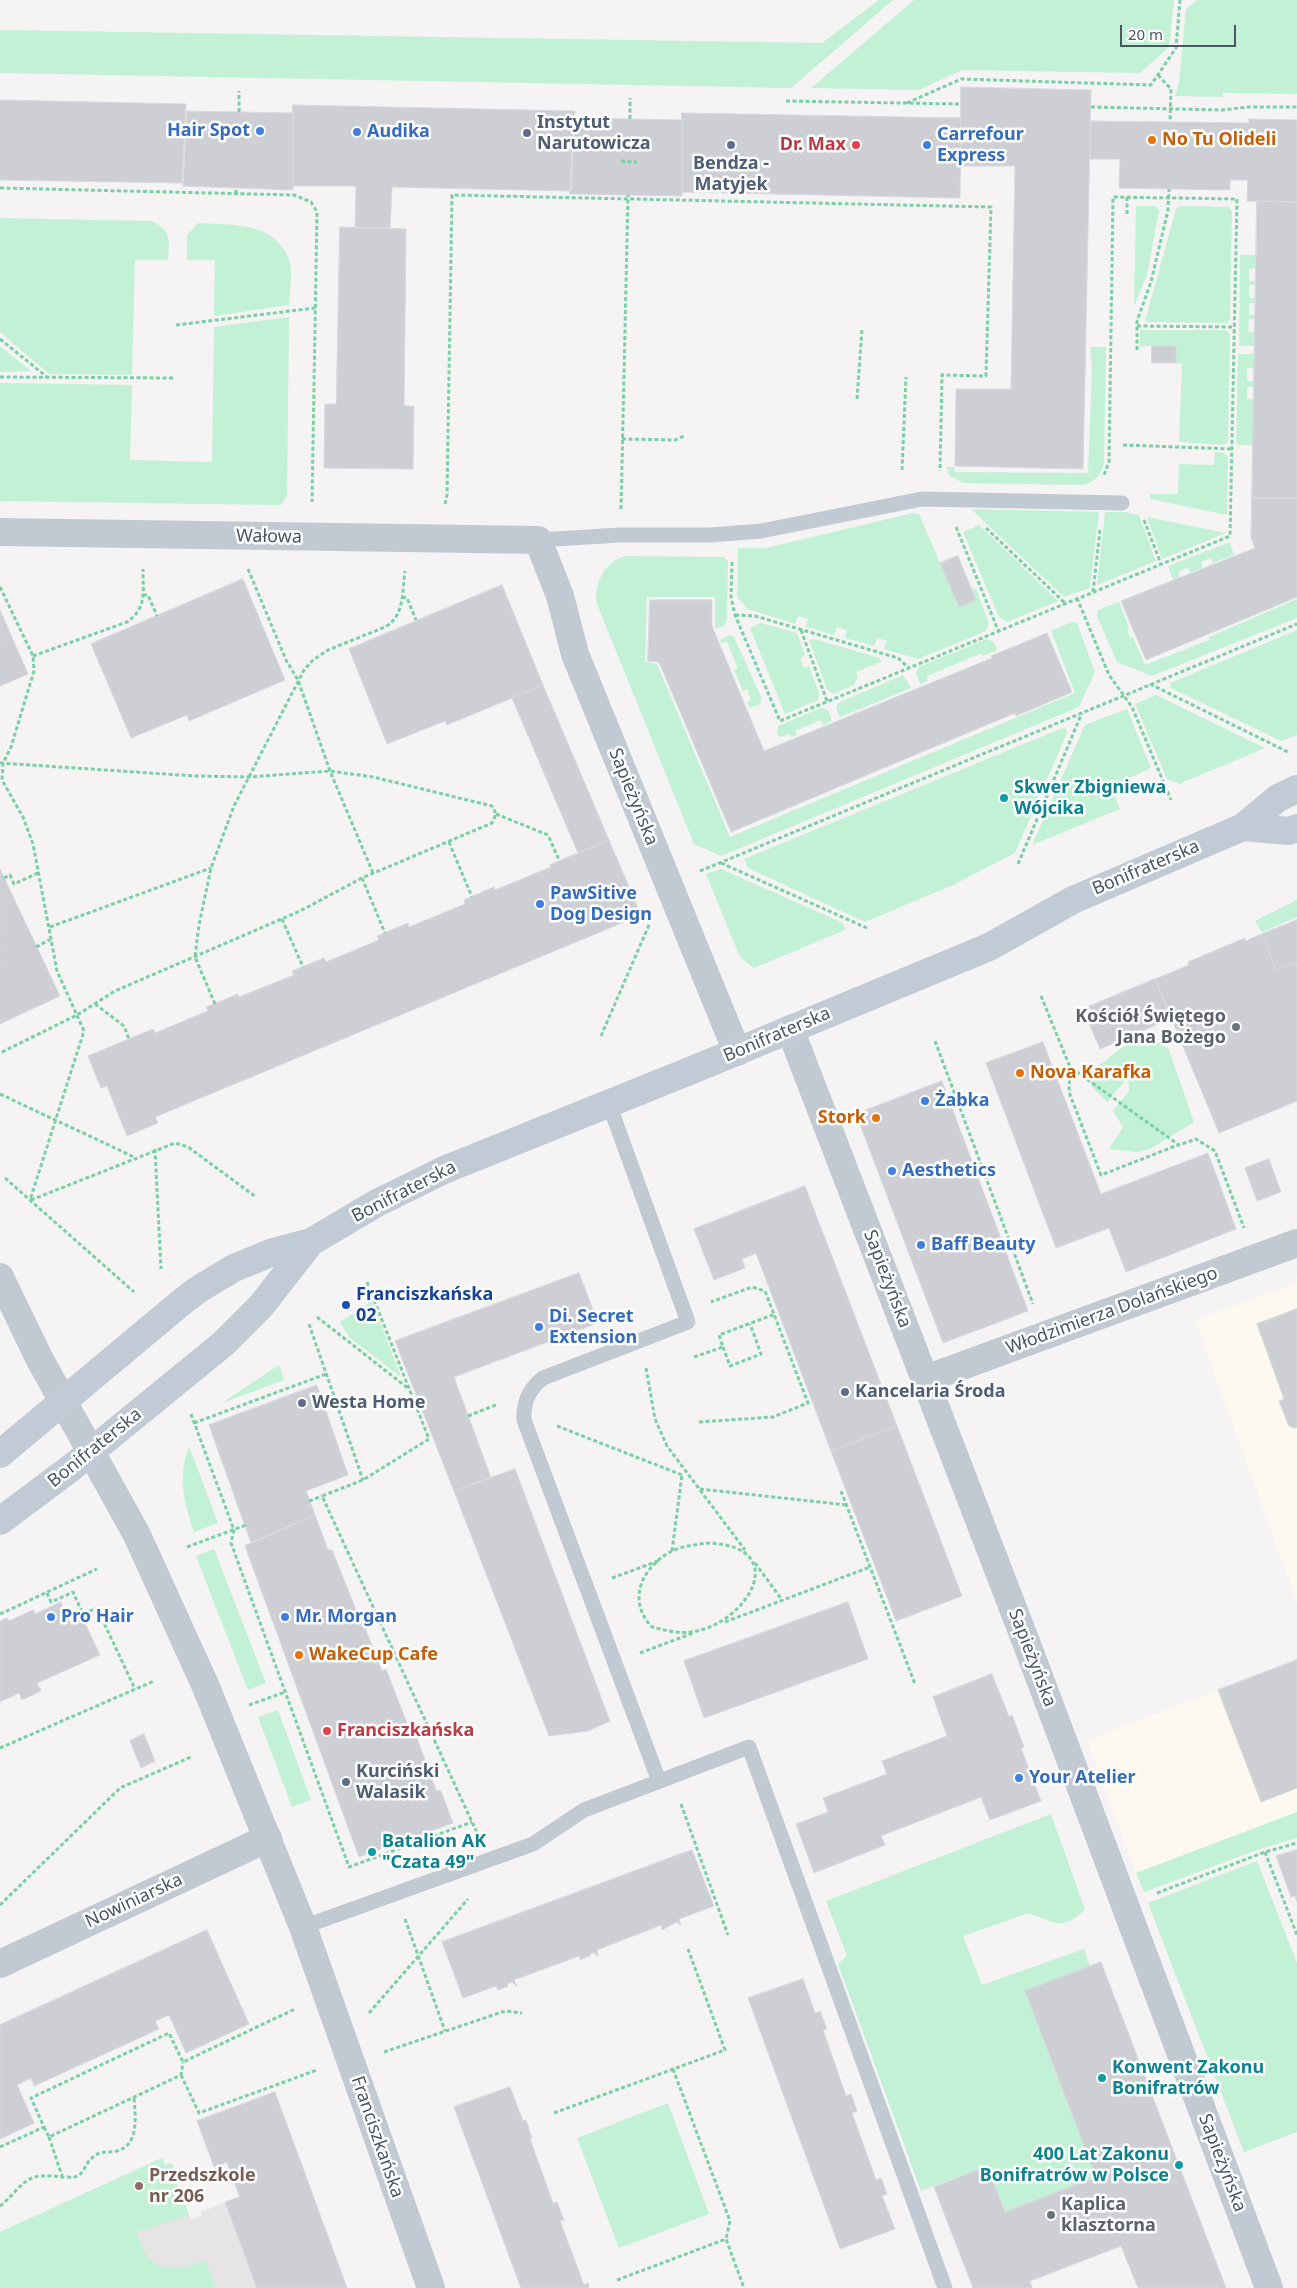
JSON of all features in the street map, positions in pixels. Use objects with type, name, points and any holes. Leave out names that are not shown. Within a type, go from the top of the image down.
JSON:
[{"type":"street","name":"Wałowa","points":[[0,532],[538,540]]},
{"type":"street","name":"Sapieżyńska","points":[[538,540],[560,596],[575,654],[737,1052]]},
{"type":"street","name":"Bonifraterska","points":[[0,1454],[199,1289],[234,1268],[253,1260],[311,1242],[369,1207],[419,1181],[971,955],[1072,900],[1242,827],[1278,798],[1297,789]]},
{"type":"street","name":"Bonifraterska","points":[[1242,827],[1290,831],[1297,828]]},
{"type":"street","name":"Sapieżyńska","points":[[790,1029],[926,1380],[1269,2288]]},
{"type":"street","name":"Bonifraterska","points":[[0,1521],[35,1496],[236,1332],[272,1294],[311,1242]]},
{"type":"street","name":"Włodzimierza Dolańskiego","points":[[926,1380],[1297,1243]]},
{"type":"street","name":"Franciszkańska","points":[[0,1277],[39,1358],[128,1517],[206,1687],[303,1927],[430,2288]]},
{"type":"street","name":"Nowiniarska","points":[[0,1964],[268,1838]]},
{"type":"lane","points":[[538,540],[620,535],[744,533],[794,526],[922,499],[1122,503]]},
{"type":"lane","points":[[609,1104],[688,1322],[542,1378],[529,1392],[523,1413],[525,1429],[614,1663],[665,1779]]},
{"type":"lane","points":[[303,1927],[533,1844],[584,1810],[749,1747],[945,2288]]},
{"type":"path","points":[[908,103],[962,79],[1152,85],[1176,48],[1180,0]]},
{"type":"path","points":[[1158,75],[1171,89],[1170,122]]},
{"type":"path","points":[[239,91],[239,112]]},
{"type":"path","points":[[630,98],[630,119]]},
{"type":"path","points":[[786,101],[961,104]]},
{"type":"path","points":[[1091,107],[1222,110],[1248,106],[1297,107]]},
{"type":"path","points":[[621,161],[637,162]]},
{"type":"path","points":[[0,188],[299,196],[315,207],[317,212],[312,511]]},
{"type":"path","points":[[236,188],[236,194]]},
{"type":"path","points":[[1137,350],[1137,326],[1152,282],[1168,210],[1169,189]]},
{"type":"path","points":[[442,513],[447,495],[452,195],[628,197],[991,206],[986,376],[942,375],[940,472],[948,483],[956,528],[998,630]]},
{"type":"path","points":[[620,516],[628,197]]},
{"type":"path","points":[[1100,481],[1109,462],[1113,197],[1168,198]]},
{"type":"path","points":[[1126,197],[1126,214]]},
{"type":"path","points":[[176,325],[315,308]]},
{"type":"path","points":[[1137,326],[1234,327]]},
{"type":"path","points":[[857,399],[862,328]]},
{"type":"path","points":[[0,339],[47,377]]},
{"type":"path","points":[[0,377],[174,378]]},
{"type":"path","points":[[900,476],[902,470],[906,377]]},
{"type":"path","points":[[622,439],[675,440],[684,436]]},
{"type":"path","points":[[1123,445],[1232,449]]},
{"type":"path","points":[[902,470],[909,471]]},
{"type":"path","points":[[932,471],[940,472]]},
{"type":"path","points":[[1142,515],[1161,564]]},
{"type":"path","points":[[1093,592],[1101,521]]},
{"type":"path","points":[[982,524],[1066,603]]},
{"type":"path","points":[[33,656],[127,622],[137,615],[141,607],[143,595],[144,564]]},
{"type":"path","points":[[246,565],[286,660],[298,680],[330,771],[373,874]]},
{"type":"path","points":[[215,1004],[195,957],[198,925],[211,868],[231,813],[298,680],[308,666],[322,653],[390,624],[397,616],[402,597],[405,568]]},
{"type":"path","points":[[0,587],[33,656],[34,671],[11,747],[2,763],[2,780],[34,844],[57,971],[84,1031],[57,1121],[30,1200]]},
{"type":"path","points":[[143,595],[148,595],[157,616]]},
{"type":"path","points":[[402,597],[407,598],[416,620]]},
{"type":"path","points":[[1077,598],[1109,675],[1132,707],[1171,800]]},
{"type":"path","points":[[735,615],[754,616],[898,658],[909,668]]},
{"type":"path","points":[[699,872],[1297,624]]},
{"type":"path","points":[[801,630],[827,701]]},
{"type":"path","points":[[1150,684],[1288,752]]},
{"type":"path","points":[[1018,864],[1083,712]]},
{"type":"path","points":[[2,763],[195,776],[249,777],[330,771],[373,778],[488,804],[492,806],[496,814],[548,835],[559,860]]},
{"type":"path","points":[[0,1053],[77,1016],[115,991],[315,904],[362,878],[492,823],[496,814]]},
{"type":"path","points":[[449,842],[472,897]]},
{"type":"path","points":[[720,863],[867,928]]},
{"type":"path","points":[[50,927],[211,868]]},
{"type":"path","points":[[4,878],[10,875],[14,884],[40,872]]},
{"type":"path","points":[[362,878],[385,933]]},
{"type":"path","points":[[601,1036],[652,918]]},
{"type":"path","points":[[282,919],[303,967]]},
{"type":"path","points":[[36,946],[52,939]]},
{"type":"path","points":[[1041,996],[1070,1067],[1070,1092],[1101,1175],[1196,1139],[1215,1151],[1237,1208]]},
{"type":"path","points":[[95,1004],[124,1026],[129,1039]]},
{"type":"path","points":[[935,1041],[1036,1309]]},
{"type":"path","points":[[1070,1067],[1179,1145]]},
{"type":"path","points":[[0,1094],[134,1157]]},
{"type":"path","points":[[30,1200],[170,1143],[185,1145],[256,1197]]},
{"type":"path","points":[[154,1149],[161,1270]]},
{"type":"path","points":[[5,1178],[134,1292]]},
{"type":"path","points":[[309,1501],[363,1480],[429,1439],[428,1431],[367,1282]]},
{"type":"path","points":[[699,1422],[773,1417],[808,1403],[766,1294],[759,1288],[752,1287],[706,1303]]},
{"type":"path","points":[[750,1324],[762,1354],[730,1366],[719,1335],[775,1314]]},
{"type":"path","points":[[317,1317],[410,1390]]},
{"type":"path","points":[[309,1324],[363,1480]]},
{"type":"path","points":[[641,1340],[655,1419],[667,1446],[782,1600]]},
{"type":"path","points":[[694,1357],[723,1347]]},
{"type":"path","points":[[194,1423],[326,1374]]},
{"type":"path","points":[[468,1416],[500,1404],[682,1475]]},
{"type":"path","points":[[191,1414],[234,1530],[231,1543],[349,1867],[472,1822]]},
{"type":"path","points":[[672,1551],[682,1475],[686,1472]]},
{"type":"path","points":[[700,1489],[847,1504]]},
{"type":"path","points":[[842,1491],[915,1684]]},
{"type":"path","points":[[322,1496],[494,1869],[364,2020]]},
{"type":"path","points":[[187,1547],[246,1525]]},
{"type":"path","points":[[720,1543],[742,1550],[750,1557],[756,1569],[755,1582],[750,1593],[739,1607],[725,1619],[709,1628],[691,1632],[671,1632],[652,1627],[645,1620],[640,1610],[638,1598],[640,1586],[648,1572],[672,1551],[690,1545],[720,1543]]},
{"type":"path","points":[[586,1588],[660,1560]]},
{"type":"path","points":[[614,1663],[870,1568]]},
{"type":"path","points":[[0,1614],[97,1569]]},
{"type":"path","points":[[46,1592],[51,1602],[73,1592],[83,1614],[97,1608],[136,1689]]},
{"type":"path","points":[[0,1748],[154,1681]]},
{"type":"path","points":[[248,1705],[285,1692]]},
{"type":"path","points":[[0,1905],[120,1788],[190,1757]]},
{"type":"path","points":[[665,1779],[728,1934]]},
{"type":"path","points":[[1149,1896],[1265,1852],[1297,1843]]},
{"type":"path","points":[[1265,1852],[1297,1935]]},
{"type":"path","points":[[396,1894],[445,2031]]},
{"type":"path","points":[[554,2112],[725,2050],[688,1949]]},
{"type":"path","points":[[183,2062],[295,2009]]},
{"type":"path","points":[[376,2054],[505,2011],[522,2013]]},
{"type":"path","points":[[62,2176],[49,2137],[31,2098],[169,2033],[183,2062],[181,2075],[199,2113],[317,2070]]},
{"type":"path","points":[[673,2069],[730,2221],[726,2239],[744,2288]]},
{"type":"path","points":[[49,2137],[181,2075]]},
{"type":"path","points":[[0,2206],[31,2178],[77,2176],[93,2156],[99,2152],[116,2152],[130,2142],[136,2124],[134,2097]]},
{"type":"path","points":[[0,2147],[44,2126]]},
{"type":"path","points":[[617,2280],[726,2239]]},
{"type":"shaded area","points":[[1297,1275],[1297,1603],[1195,1320],[1296,1283],[1295,1276]]},
{"type":"shaded area","points":[[1297,1660],[1297,1812],[1136,1873],[1087,1740]]},
{"type":"shaded area","name":"Przedszkole nr 206","points":[[275,2092],[347,2288],[0,2288],[0,2232],[162,2158],[165,2165],[172,2163],[177,2175],[174,2176],[191,2220],[202,2215],[201,2212],[239,2197],[226,2162]]},
{"type":"green space","points":[[879,0],[893,0],[791,88],[0,73],[0,30],[822,43]]},
{"type":"green space","points":[[914,0],[1173,0],[1174,2],[1169,47],[1140,73],[962,70],[919,90],[811,88]]},
{"type":"green space","points":[[1197,0],[1297,0],[1297,94],[1222,93],[1223,97],[1175,96],[1179,83],[1186,9]]},
{"type":"green space","points":[[1136,206],[1156,206],[1159,211],[1147,275],[1134,306]]},
{"type":"green space","points":[[1180,206],[1229,207],[1232,212],[1230,319],[1227,323],[1145,321],[1176,209]]},
{"type":"green space","points":[[0,218],[152,221],[166,232],[169,241],[168,260],[135,260],[132,375],[49,374],[0,332]]},
{"type":"green space","points":[[198,223],[239,225],[265,232],[275,239],[284,249],[290,263],[289,305],[214,316],[215,260],[187,260],[187,235]]},
{"type":"green space","points":[[1240,255],[1255,255],[1255,268],[1249,269],[1249,281],[1255,281],[1255,285],[1249,285],[1249,298],[1255,298],[1255,303],[1249,303],[1249,315],[1254,315],[1255,319],[1249,319],[1248,332],[1254,332],[1254,346],[1239,346]]},
{"type":"green space","points":[[289,317],[287,496],[281,505],[0,501],[0,383],[132,385],[130,460],[212,462],[214,327]]},
{"type":"green space","points":[[1140,330],[1225,330],[1230,334],[1228,442],[1224,445],[1179,442],[1182,364],[1176,363],[1176,346],[1140,346]]},
{"type":"green space","points":[[0,346],[31,371],[0,372]]},
{"type":"green space","points":[[1090,347],[1106,347],[1104,462],[1097,478],[1082,485],[963,483],[950,476],[946,467],[955,467],[954,472],[1088,473],[1092,367]]},
{"type":"green space","points":[[1238,354],[1254,354],[1254,368],[1247,368],[1247,381],[1254,381],[1254,387],[1247,387],[1247,399],[1254,399],[1253,445],[1238,445],[1236,443]]},
{"type":"green space","points":[[1215,452],[1224,453],[1228,456],[1227,515],[1150,499],[1150,494],[1178,494],[1179,464],[1214,465]]},
{"type":"green space","points":[[971,509],[1099,512],[1090,588],[1064,597]]},
{"type":"green space","points":[[1105,512],[1125,512],[1139,515],[1156,561],[1097,585]]},
{"type":"green space","points":[[913,513],[919,514],[959,607],[976,600],[971,589],[976,589],[989,623],[986,631],[918,659],[884,649],[887,641],[877,638],[874,646],[845,638],[847,630],[837,627],[834,635],[806,627],[808,619],[798,616],[795,624],[748,609],[737,597],[738,548],[766,548]]},
{"type":"green space","points":[[1147,517],[1226,533],[1162,559]]},
{"type":"green space","points":[[979,525],[1058,601],[1007,622],[999,617],[963,532]]},
{"type":"green space","points":[[1230,542],[1234,555],[1213,563],[1211,558],[1201,562],[1203,567],[1190,573],[1188,567],[1178,572],[1180,577],[1173,580],[1168,566]]},
{"type":"green space","points":[[628,556],[724,557],[728,561],[727,620],[724,626],[715,629],[715,597],[647,597],[645,662],[657,664],[730,837],[1075,693],[1051,631],[1072,622],[1077,623],[1095,672],[1079,707],[721,856],[694,844],[597,604],[597,588],[603,573],[613,562]]},
{"type":"green space","points":[[1297,599],[1297,618],[1152,676],[1117,662],[1097,616],[1098,610],[1119,602],[1129,628],[1127,629],[1130,638],[1133,637],[1145,665],[1209,640],[1209,637]]},
{"type":"green space","points":[[761,623],[797,633],[805,655],[800,658],[804,668],[809,666],[819,693],[818,700],[785,714],[750,628]]},
{"type":"green space","points":[[1297,630],[1297,735],[1281,741],[1171,688],[1170,683]]},
{"type":"green space","points":[[729,635],[734,637],[762,699],[760,704],[750,708],[747,702],[751,700],[747,689],[743,691],[734,670],[738,668],[727,642],[721,643],[720,640]]},
{"type":"green space","points":[[814,639],[880,658],[881,662],[856,672],[858,677],[854,685],[833,694],[827,689],[809,640]]},
{"type":"green space","points":[[987,639],[994,642],[997,650],[983,656],[982,653],[927,676],[928,681],[920,684],[916,673],[919,667]]},
{"type":"green space","points":[[903,675],[911,688],[840,717],[836,708],[838,703]]},
{"type":"green space","points":[[1156,695],[1265,748],[1179,784],[1167,779],[1135,704]]},
{"type":"green space","points":[[821,708],[828,710],[832,721],[823,725],[820,720],[795,731],[797,735],[791,737],[789,734],[780,737],[777,733],[778,726]]},
{"type":"green space","points":[[1127,709],[1151,768],[1111,787],[1120,809],[1032,845],[1085,725]]},
{"type":"green space","points":[[1065,727],[1067,733],[1015,853],[953,885],[865,922],[748,868],[744,859]]},
{"type":"green space","points":[[721,869],[843,923],[845,930],[754,968],[740,957],[706,874]]},
{"type":"green space","points":[[1297,900],[1297,917],[1262,932],[1255,921]]},
{"type":"green space","points":[[1143,1031],[1169,1050],[1194,1122],[1150,1149],[1137,1152],[1109,1149],[1123,1127],[1113,1111],[1129,1091],[1128,1077],[1107,1102],[1091,1086],[1092,1071]]},
{"type":"green space","points":[[372,1301],[401,1377],[349,1337],[340,1322]]},
{"type":"green space","points":[[279,1365],[284,1380],[222,1403]]},
{"type":"green space","points":[[189,1446],[218,1523],[194,1532],[183,1489],[183,1468]]},
{"type":"green space","points":[[214,1549],[266,1683],[248,1690],[196,1556]]},
{"type":"green space","points":[[278,1710],[311,1800],[292,1807],[258,1717]]},
{"type":"green space","points":[[1297,1812],[1297,1838],[1263,1848],[1144,1892],[1136,1873]]},
{"type":"green space","points":[[1051,1814],[1085,1910],[1077,1917],[1064,1923],[1052,1922],[1029,1913],[963,1936],[982,1985],[1084,1949],[1090,1966],[1025,1991],[1096,2177],[1005,2212],[987,2166],[921,2191],[838,1964],[847,1956],[826,1901]]},
{"type":"green space","points":[[1257,1861],[1297,1963],[1297,2132],[1244,2152],[1148,1903]]},
{"type":"green space","points":[[668,2103],[709,2214],[619,2248],[577,2138]]},
{"type":"green space","points":[[162,2158],[165,2165],[172,2163],[177,2175],[174,2176],[189,2215],[137,2232],[142,2246],[147,2256],[162,2266],[171,2268],[182,2267],[206,2261],[216,2288],[0,2288],[0,2232]]},
{"type":"building","points":[[961,87],[1091,90],[1083,469],[955,466],[956,389],[1011,389],[1015,166],[961,166]]},
{"type":"building","points":[[0,100],[186,104],[182,183],[0,180]]},
{"type":"building","points":[[293,105],[575,111],[571,191],[392,187],[390,228],[355,228],[356,186],[293,186]]},
{"type":"building","points":[[187,111],[293,113],[293,190],[183,186]]},
{"type":"building","points":[[682,113],[961,118],[960,198],[682,192]]},
{"type":"building","points":[[574,118],[682,120],[682,196],[570,194]]},
{"type":"building","points":[[1249,119],[1297,120],[1297,202],[1247,201],[1248,180],[1230,180],[1230,190],[1119,188],[1120,159],[1090,159],[1090,121],[1249,123]]},
{"type":"building","points":[[1257,201],[1297,202],[1297,498],[1252,498]]},
{"type":"building","points":[[340,227],[406,229],[404,406],[414,406],[413,469],[324,468],[325,404],[336,404]]},
{"type":"building","points":[[1152,346],[1176,346],[1176,363],[1152,363]]},
{"type":"building","points":[[1252,498],[1297,498],[1297,597],[1146,660],[1121,601],[1255,548],[1251,537]]},
{"type":"building","points":[[958,556],[976,600],[959,607],[940,563]]},
{"type":"building","points":[[243,579],[285,680],[189,721],[187,715],[131,738],[91,644]]},
{"type":"building","points":[[502,585],[543,685],[447,725],[445,721],[387,744],[349,649]]},
{"type":"building","points":[[650,600],[712,600],[712,626],[764,751],[992,658],[991,656],[1047,633],[1072,692],[1016,716],[1015,713],[731,832],[659,662],[648,661]]},
{"type":"building","points":[[0,610],[28,674],[0,686]]},
{"type":"building","points":[[543,685],[609,840],[578,853],[512,698]]},
{"type":"building","points":[[609,840],[641,915],[155,1117],[158,1123],[127,1136],[107,1086],[101,1088],[88,1056],[153,1029],[155,1033],[208,1011],[206,1007],[238,994],[239,997],[294,975],[292,971],[324,958],[326,962],[379,940],[377,936],[408,923],[409,927],[465,904],[464,900],[494,887],[495,890],[551,867],[550,865]]},
{"type":"building","points":[[0,869],[60,996],[0,1024]]},
{"type":"building","points":[[1297,920],[1297,965],[1295,962],[1276,970],[1262,934]]},
{"type":"building","name":"Kościół Świętego Jana Bożego","points":[[1262,934],[1276,970],[1295,962],[1297,968],[1297,1101],[1219,1133],[1155,979],[1189,965],[1188,962],[1245,938],[1245,941]]},
{"type":"building","points":[[1155,979],[1172,1018],[1100,1049],[1083,1009]]},
{"type":"building","points":[[1043,1042],[1101,1194],[1208,1153],[1236,1229],[1126,1272],[1109,1228],[1056,1248],[986,1063]]},
{"type":"building","points":[[942,1081],[1028,1311],[943,1343],[856,1114]]},
{"type":"building","points":[[1269,1159],[1281,1192],[1257,1201],[1245,1168]]},
{"type":"building","points":[[805,1186],[897,1426],[831,1451],[756,1253],[742,1259],[745,1268],[714,1280],[694,1229]]},
{"type":"building","points":[[579,1273],[598,1323],[454,1377],[491,1478],[454,1491],[395,1341]]},
{"type":"building","points":[[1297,1309],[1297,1427],[1294,1428],[1289,1426],[1279,1401],[1284,1399],[1257,1324]]},
{"type":"building","points":[[317,1385],[348,1475],[306,1491],[315,1515],[251,1543],[209,1425]]},
{"type":"building","points":[[897,1426],[962,1596],[896,1621],[831,1451]]},
{"type":"building","points":[[515,1469],[610,1721],[588,1731],[549,1736],[454,1491]]},
{"type":"building","points":[[315,1515],[328,1550],[332,1550],[356,1610],[358,1610],[382,1671],[386,1669],[410,1731],[414,1730],[436,1790],[441,1791],[453,1823],[359,1857],[245,1546]]},
{"type":"building","points":[[61,1602],[71,1625],[83,1619],[100,1655],[37,1683],[41,1691],[22,1700],[19,1693],[0,1702],[0,1621],[7,1618],[9,1621],[33,1610],[35,1614]]},
{"type":"building","points":[[848,1602],[868,1659],[704,1718],[684,1661]]},
{"type":"building","points":[[1297,1660],[1297,1788],[1261,1802],[1218,1690]]},
{"type":"building","points":[[992,1674],[1009,1717],[1012,1715],[1024,1747],[1021,1748],[1041,1801],[990,1820],[981,1797],[881,1836],[885,1845],[814,1873],[796,1824],[828,1812],[823,1798],[887,1774],[882,1761],[947,1736],[933,1697]]},
{"type":"building","points":[[144,1734],[155,1761],[141,1768],[130,1741]]},
{"type":"building","points":[[692,1850],[714,1906],[679,1919],[681,1926],[677,1922],[662,1930],[661,1925],[597,1950],[598,1957],[594,1952],[580,1960],[579,1956],[514,1980],[517,1987],[512,1982],[498,1990],[496,1986],[463,1998],[442,1942]]},
{"type":"building","points":[[1297,1850],[1297,1902],[1295,1896],[1291,1897],[1276,1856]]},
{"type":"building","points":[[207,1930],[249,2024],[186,2053],[169,2015],[155,2021],[159,2029],[34,2086],[31,2078],[17,2085],[34,2123],[0,2139],[0,2025]]},
{"type":"building","name":"Konwent Zakonu Bonifratrów","points":[[1101,1962],[1226,2288],[1138,2288],[1121,2246],[1030,2281],[1032,2288],[973,2288],[934,2187],[987,2166],[1005,2212],[1096,2177],[1025,1991]]},
{"type":"building","points":[[803,1979],[815,2013],[820,2011],[827,2029],[823,2030],[846,2096],[851,2094],[857,2111],[852,2113],[876,2180],[881,2178],[887,2194],[882,2196],[895,2229],[840,2249],[748,1998]]},
{"type":"building","points":[[510,2087],[523,2121],[526,2120],[532,2138],[530,2139],[553,2203],[557,2202],[564,2220],[560,2221],[584,2285],[588,2283],[589,2288],[521,2288],[454,2107]]},
{"type":"building","points":[[275,2092],[347,2288],[257,2288],[225,2202],[240,2197],[227,2162],[214,2167],[197,2121]]},
{"type":"place","name":"Hair Spot","points":[[260,131]]},
{"type":"place","name":"Audika","points":[[357,132]]},
{"type":"place","name":"Instytut Narutowicza","points":[[527,133]]},
{"type":"place","name":"No Tu Olideli","points":[[1152,140]]},
{"type":"place","name":"Bendza - Matyjek","points":[[731,145]]},
{"type":"place","name":"Dr. Max","points":[[856,145]]},
{"type":"place","name":"Carrefour Express","points":[[927,145]]},
{"type":"place","name":"Skwer Zbigniewa Wójcika","points":[[1004,798]]},
{"type":"place","name":"PawSitive Dog Design","points":[[540,904]]},
{"type":"place","name":"Kościół Świętego Jana Bożego","points":[[1236,1027]]},
{"type":"place","name":"Nova Karafka","points":[[1020,1073]]},
{"type":"place","name":"Żabka","points":[[925,1101]]},
{"type":"place","name":"Stork","points":[[876,1118]]},
{"type":"place","name":"Aesthetics","points":[[892,1171]]},
{"type":"place","name":"Baff Beauty","points":[[921,1245]]},
{"type":"place","name":"Franciszkańska 02","points":[[346,1305]]},
{"type":"place","name":"Di. Secret Extension","points":[[539,1327]]},
{"type":"place","name":"Kancelaria Środa","points":[[845,1392]]},
{"type":"place","name":"Westa Home","points":[[302,1403]]},
{"type":"place","name":"Pro Hair","points":[[51,1617]]},
{"type":"place","name":"Mr. Morgan","points":[[285,1617]]},
{"type":"place","name":"WakeCup Cafe","points":[[299,1655]]},
{"type":"place","name":"Franciszkańska","points":[[327,1731]]},
{"type":"place","name":"Your Atelier","points":[[1019,1778]]},
{"type":"place","name":"Kurciński Walasik","points":[[346,1782]]},
{"type":"place","name":"Batalion AK \"Czata 49\"","points":[[372,1852]]},
{"type":"place","name":"Konwent Zakonu Bonifratrów","points":[[1102,2078]]},
{"type":"place","name":"400 Lat Zakonu Bonifratrów w Polsce","points":[[1179,2165]]},
{"type":"place","name":"Przedszkole nr 206","points":[[139,2186]]},
{"type":"place","name":"Kaplica klasztorna","points":[[1051,2215]]}]
